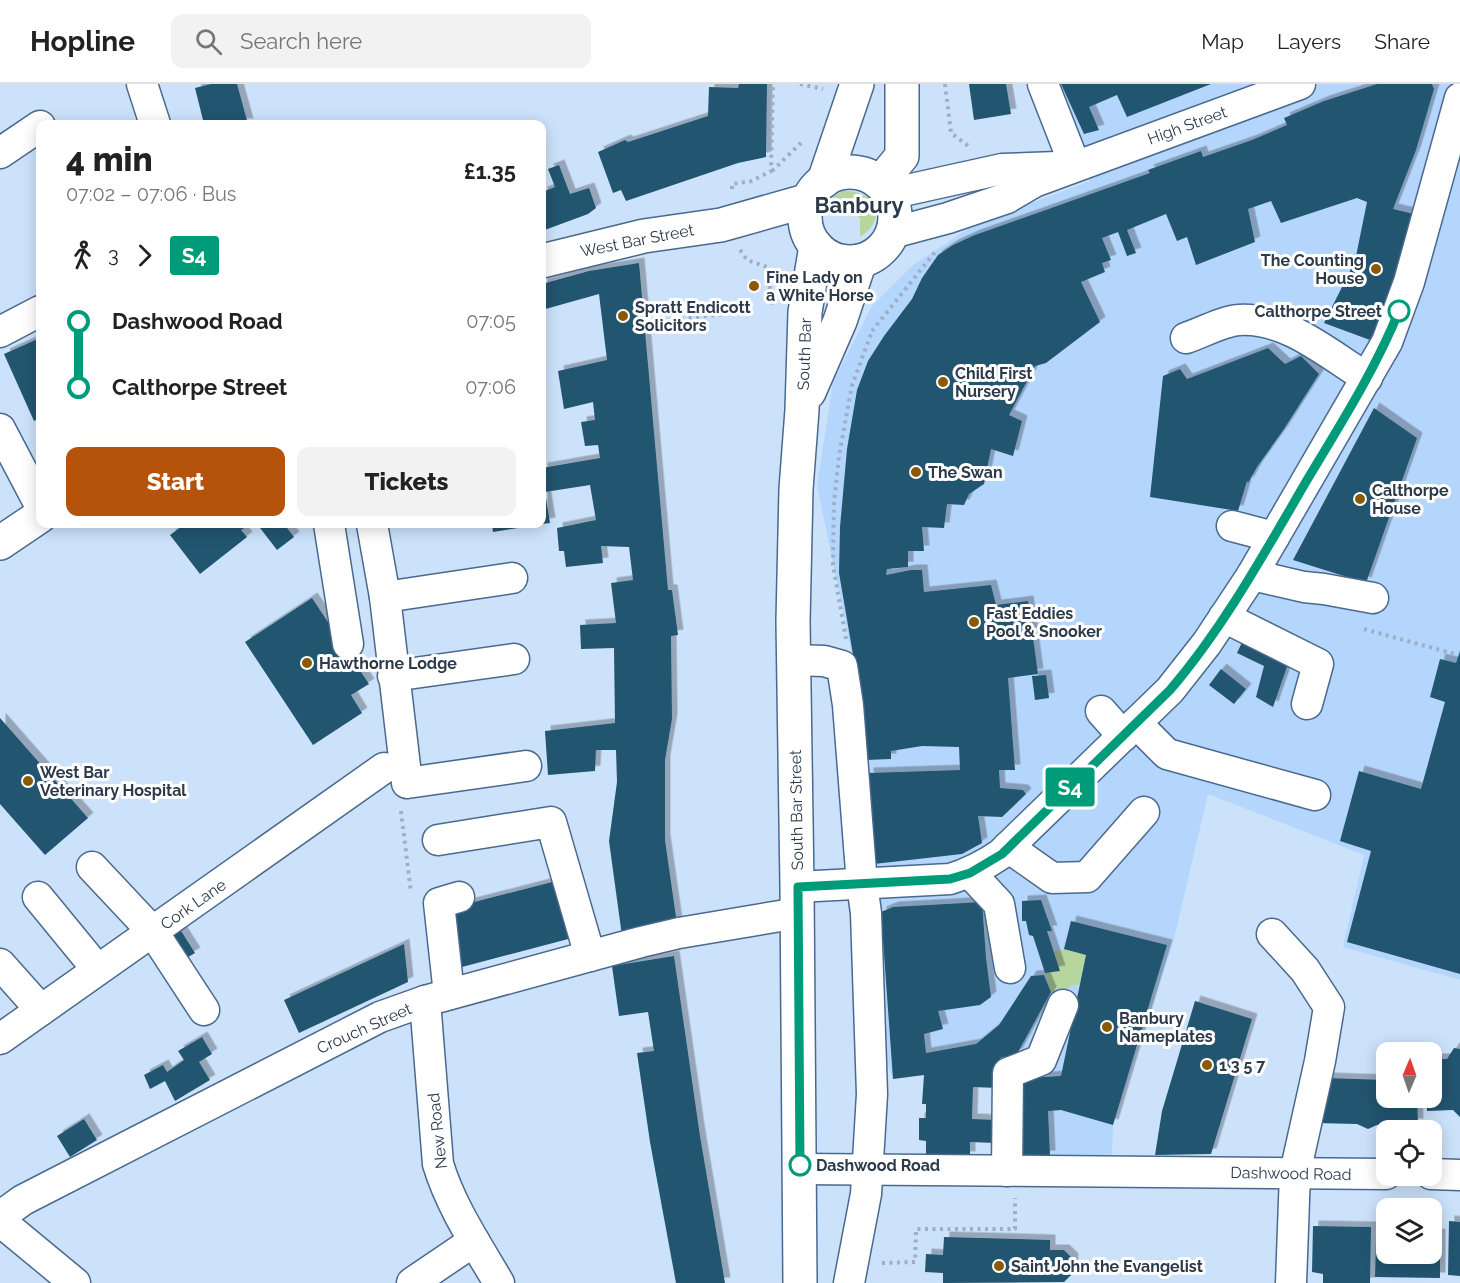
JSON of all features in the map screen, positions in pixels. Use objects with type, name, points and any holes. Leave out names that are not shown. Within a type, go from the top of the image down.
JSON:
[{"type":"main road","points":[[884,189],[902,156],[902,84]]},
{"type":"main road","points":[[734,220],[816,191],[846,173],[870,177],[884,189],[894,207],[895,220],[892,233],[879,251],[870,258],[860,261],[835,260],[824,254],[813,241],[806,225],[806,213],[816,191],[844,87]]},
{"type":"main road","points":[[734,220],[813,241]]},
{"type":"main road","name":"West Bar Street","points":[[546,260],[644,236],[734,220]]},
{"type":"main road","name":"South Bar","points":[[802,410],[805,312],[813,241]]},
{"type":"main road","name":"South Bar","points":[[802,410],[840,321],[860,261]]},
{"type":"main road","name":"South Bar Street","points":[[800,1283],[801,1169],[794,660],[796,489],[802,410]]},
{"type":"main road","points":[[0,543],[36,519]]},
{"type":"street","points":[[142,84],[154,120]]},
{"type":"street","points":[[1042,84],[1075,166]]},
{"type":"street","name":"High Street","points":[[892,233],[948,218],[1007,198],[1034,182],[1075,166],[1300,84]]},
{"type":"street","points":[[798,900],[862,884],[950,879],[970,873],[994,859],[1170,690],[1188,669],[1252,575],[1387,342],[1410,282],[1460,98]]},
{"type":"street","points":[[0,153],[36,129]]},
{"type":"street","name":"High Street","points":[[884,189],[1002,169],[1075,166]]},
{"type":"street","points":[[0,332],[36,313]]},
{"type":"street","points":[[1186,338],[1236,320],[1276,324],[1292,331],[1367,378]]},
{"type":"street","points":[[0,429],[36,497]]},
{"type":"street","points":[[1232,526],[1274,537]]},
{"type":"street","points":[[329,528],[348,644]]},
{"type":"street","points":[[374,528],[385,597],[407,783],[526,766]]},
{"type":"street","points":[[1252,575],[1304,588],[1318,598],[1362,609]]},
{"type":"street","points":[[385,597],[512,578]]},
{"type":"street","points":[[1224,617],[1318,664],[1307,704]]},
{"type":"street","points":[[393,676],[514,659]]},
{"type":"street","points":[[794,660],[824,661],[842,666],[848,705],[866,913],[872,1094],[866,1194],[849,1283]]},
{"type":"street","points":[[1101,711],[1167,754],[1315,795]]},
{"type":"street","name":"Cork Lane","points":[[0,1039],[384,768]]},
{"type":"street","points":[[1008,847],[1052,878],[1087,877],[1144,812]]},
{"type":"street","points":[[438,840],[551,822],[590,956]]},
{"type":"street","points":[[92,867],[153,932],[204,1010]]},
{"type":"street","points":[[970,873],[999,903],[1010,968]]},
{"type":"street","points":[[38,897],[97,969]]},
{"type":"street","name":"New Road","points":[[459,897],[439,903],[438,1164],[453,1203],[499,1283]]},
{"type":"street","name":"Crouch Street","points":[[1,1222],[9,1210],[23,1200],[380,1017],[437,998],[798,900]]},
{"type":"street","points":[[1272,934],[1305,970],[1329,1007],[1320,1061],[1295,1173],[1291,1283]]},
{"type":"street","points":[[0,964],[41,1010]]},
{"type":"street","points":[[1011,1170],[1008,1073],[1041,1060],[1063,1005]]},
{"type":"street","name":"Dashwood Road","points":[[801,1169],[1376,1174]]},
{"type":"street","points":[[1442,1174],[1460,1175]]},
{"type":"street","points":[[1,1222],[75,1283]]},
{"type":"street","points":[[412,1283],[474,1241]]},
{"type":"path","points":[[773,84],[771,171],[752,181],[732,184],[734,220],[747,260],[767,267],[772,303],[782,306]]},
{"type":"path","points":[[800,84],[844,87]]},
{"type":"path","points":[[945,84],[951,134],[971,147],[980,148]]},
{"type":"path","points":[[846,639],[833,565],[834,503],[839,456],[852,385],[872,331],[935,252],[943,247]]},
{"type":"path","points":[[644,323],[726,314]]},
{"type":"path","points":[[861,327],[872,331]]},
{"type":"path","points":[[1362,609],[1357,626],[1458,655]]},
{"type":"path","points":[[879,1263],[915,1262],[916,1229],[1015,1229],[1011,1170]]},
{"type":"shaded area","points":[[1051,84],[1460,84],[1460,980],[1343,947],[1364,855],[1208,794],[1173,943],[1113,1125],[1112,1156],[1016,1157],[1016,1054],[924,1075],[893,1079],[885,1055],[861,698],[817,486],[833,382],[872,306],[913,265],[975,224],[1090,181]]},
{"type":"green space","points":[[843,191],[864,195],[875,207],[874,222],[869,230],[860,237],[860,218],[842,205],[828,212],[830,201]]},
{"type":"green space","points":[[1064,949],[1086,955],[1080,984],[1051,992],[1045,973],[1060,971],[1054,952]]},
{"type":"building","points":[[211,84],[237,84],[247,120],[203,120],[195,88]]},
{"type":"building","points":[[739,84],[767,84],[766,157],[738,163],[626,201],[621,190],[613,193],[598,152],[625,140],[628,142],[708,116],[709,87],[738,88]]},
{"type":"building","points":[[969,84],[1006,84],[1011,114],[974,120]]},
{"type":"building","points":[[1061,84],[1211,84],[1127,117],[1117,95],[1089,107],[1099,130],[1084,134]]},
{"type":"building","points":[[1377,84],[1432,84],[1434,89],[1416,150],[1393,209],[1414,214],[1399,278],[1370,340],[1324,323],[1355,261],[1367,202],[1357,198],[1281,223],[1271,201],[1248,209],[1255,242],[1196,265],[1187,237],[1177,241],[1166,214],[1127,230],[1136,253],[1127,256],[1118,232],[1102,238],[1111,260],[1102,263],[1105,272],[1081,282],[1100,322],[1046,363],[1035,366],[1009,415],[1022,421],[1013,456],[991,449],[984,484],[969,494],[964,505],[947,504],[944,528],[922,527],[924,551],[908,551],[908,567],[887,569],[886,575],[922,570],[924,592],[991,585],[996,605],[1028,601],[1038,674],[1008,678],[1015,770],[999,770],[1000,788],[1023,790],[1026,794],[1002,817],[978,816],[982,843],[962,854],[874,864],[868,773],[960,770],[959,747],[922,746],[891,751],[891,759],[866,760],[862,707],[839,573],[840,527],[847,449],[857,390],[868,361],[884,336],[912,299],[922,278],[938,255],[953,245],[975,235],[1150,173],[1148,170],[1201,151],[1203,157],[1252,140],[1287,125],[1284,118],[1324,101]]},
{"type":"building","points":[[559,165],[570,194],[589,188],[596,208],[588,214],[546,230],[546,190],[555,187],[548,169]]},
{"type":"building","points":[[639,263],[668,590],[672,590],[678,635],[671,636],[672,719],[665,760],[665,840],[677,924],[622,936],[609,841],[617,782],[616,750],[596,750],[595,771],[548,775],[545,731],[615,723],[614,648],[581,649],[580,625],[616,623],[611,583],[633,580],[629,547],[601,546],[603,563],[566,567],[564,551],[559,551],[557,528],[596,520],[590,485],[546,492],[546,467],[600,458],[598,445],[585,446],[581,422],[595,420],[593,402],[564,409],[558,371],[607,360],[599,294],[546,309],[546,283],[589,271]]},
{"type":"building","points":[[36,340],[36,420],[34,421],[4,354]]},
{"type":"building","points":[[1268,348],[1285,364],[1301,356],[1319,374],[1248,483],[1247,481],[1238,511],[1150,497],[1163,376],[1180,369],[1187,379]]},
{"type":"building","name":"Calthorpe House","points":[[1374,408],[1417,438],[1366,583],[1293,560]]},
{"type":"building","points":[[546,498],[550,523],[546,524]]},
{"type":"building","points":[[180,528],[244,528],[241,530],[247,537],[200,574],[170,535]]},
{"type":"building","points":[[260,528],[287,528],[294,537],[277,550]]},
{"type":"building","points":[[492,528],[518,528],[493,532]]},
{"type":"building","name":"Hawthorne Lodge","points":[[312,598],[369,684],[351,695],[362,713],[313,745],[245,642]]},
{"type":"building","points":[[1244,638],[1289,661],[1273,707],[1256,697],[1264,666],[1237,653]]},
{"type":"building","points":[[1460,651],[1460,974],[1347,942],[1371,851],[1340,841],[1359,771],[1421,789],[1445,702],[1430,697],[1440,659],[1456,663]]},
{"type":"building","points":[[1221,669],[1246,689],[1234,704],[1209,685]]},
{"type":"building","points":[[1046,675],[1049,698],[1035,700],[1032,676]]},
{"type":"building","name":"West Bar Veterinary Hospital","points":[[0,718],[88,818],[45,855],[0,804]]},
{"type":"building","points":[[556,881],[572,938],[462,967],[447,909]]},
{"type":"building","points":[[1041,900],[1052,931],[1047,931],[1060,971],[1045,973],[1033,936],[1029,935],[1026,921],[1022,921],[1022,901]]},
{"type":"building","points":[[982,902],[991,997],[980,1005],[938,1011],[943,1029],[924,1034],[926,1053],[976,1044],[999,1025],[1031,976],[1044,975],[1051,992],[1017,1054],[1000,1058],[998,1088],[973,1087],[972,1119],[997,1120],[996,1143],[970,1142],[970,1157],[926,1156],[926,1141],[919,1140],[919,1118],[926,1118],[926,1104],[922,1104],[924,1075],[893,1079],[881,912],[893,907]]},
{"type":"building","name":"Banbury Nameplates","points":[[1071,921],[1167,945],[1113,1125],[1061,1110],[1048,1111],[1050,1156],[1016,1157],[1014,1079],[1061,1076],[1086,955],[1064,949]]},
{"type":"building","points":[[176,923],[195,953],[164,971],[146,943]]},
{"type":"building","points":[[404,944],[408,982],[299,1033],[284,1000]]},
{"type":"building","points":[[674,956],[700,1136],[725,1283],[676,1283],[650,1142],[637,1053],[654,1051],[648,1012],[619,1016],[612,966]]},
{"type":"building","name":"1 3 5 7","points":[[1195,1001],[1252,1019],[1211,1154],[1155,1155],[1162,1111]]},
{"type":"building","points":[[202,1037],[212,1054],[199,1062],[210,1080],[175,1101],[165,1081],[150,1089],[144,1075],[163,1065],[167,1072],[184,1060],[178,1051]]},
{"type":"building","points":[[1454,1048],[1460,1049],[1460,1117],[1453,1110],[1427,1111],[1427,1108],[1442,1108],[1442,1059],[1447,1059]]},
{"type":"building","points":[[1326,1078],[1376,1080],[1376,1108],[1417,1108],[1418,1120],[1376,1120],[1376,1125],[1368,1129],[1357,1124],[1315,1123]]},
{"type":"building","points":[[84,1119],[97,1140],[70,1157],[57,1136]]},
{"type":"building","points":[[1449,1221],[1460,1222],[1460,1276],[1448,1275]]},
{"type":"building","points":[[1313,1226],[1371,1227],[1370,1283],[1323,1283],[1323,1274],[1312,1272]]},
{"type":"building","points":[[1376,1233],[1376,1264],[1440,1264],[1440,1278],[1375,1277]]},
{"type":"building","name":"Saint John the Evangelist","points":[[944,1237],[1050,1240],[1050,1250],[1064,1250],[1073,1259],[1072,1274],[1064,1282],[943,1283],[943,1273],[925,1272],[926,1254],[943,1255]]},
{"type":"bus line","name":"S4","points":[[800,1165],[798,887],[950,879],[970,873],[1002,854],[1170,690],[1188,669],[1252,575],[1367,378],[1387,342],[1399,311]]},
{"type":"place","name":"The Counting House","points":[[1376,269]]},
{"type":"place","name":"Fine Lady on a White Horse","points":[[754,286]]},
{"type":"place","name":"Calthorpe Street","points":[[1399,311]]},
{"type":"place","name":"Spratt Endicott Solicitors","points":[[623,316]]},
{"type":"place","name":"Child First Nursery","points":[[943,382]]},
{"type":"place","name":"The Swan","points":[[916,472]]},
{"type":"place","name":"Calthorpe House","points":[[1360,499]]},
{"type":"place","name":"Fast Eddies Pool & Snooker","points":[[974,622]]},
{"type":"place","name":"Hawthorne Lodge","points":[[307,663]]},
{"type":"place","name":"West Bar Veterinary Hospital","points":[[28,781]]},
{"type":"place","name":"Banbury Nameplates","points":[[1107,1027]]},
{"type":"place","name":"1 3 5 7","points":[[1207,1065]]},
{"type":"place","name":"Dashwood Road","points":[[800,1165]]},
{"type":"place","name":"Saint John the Evangelist","points":[[999,1266]]},
{"type":"district","name":"Banbury","points":[[859,205]]}]
